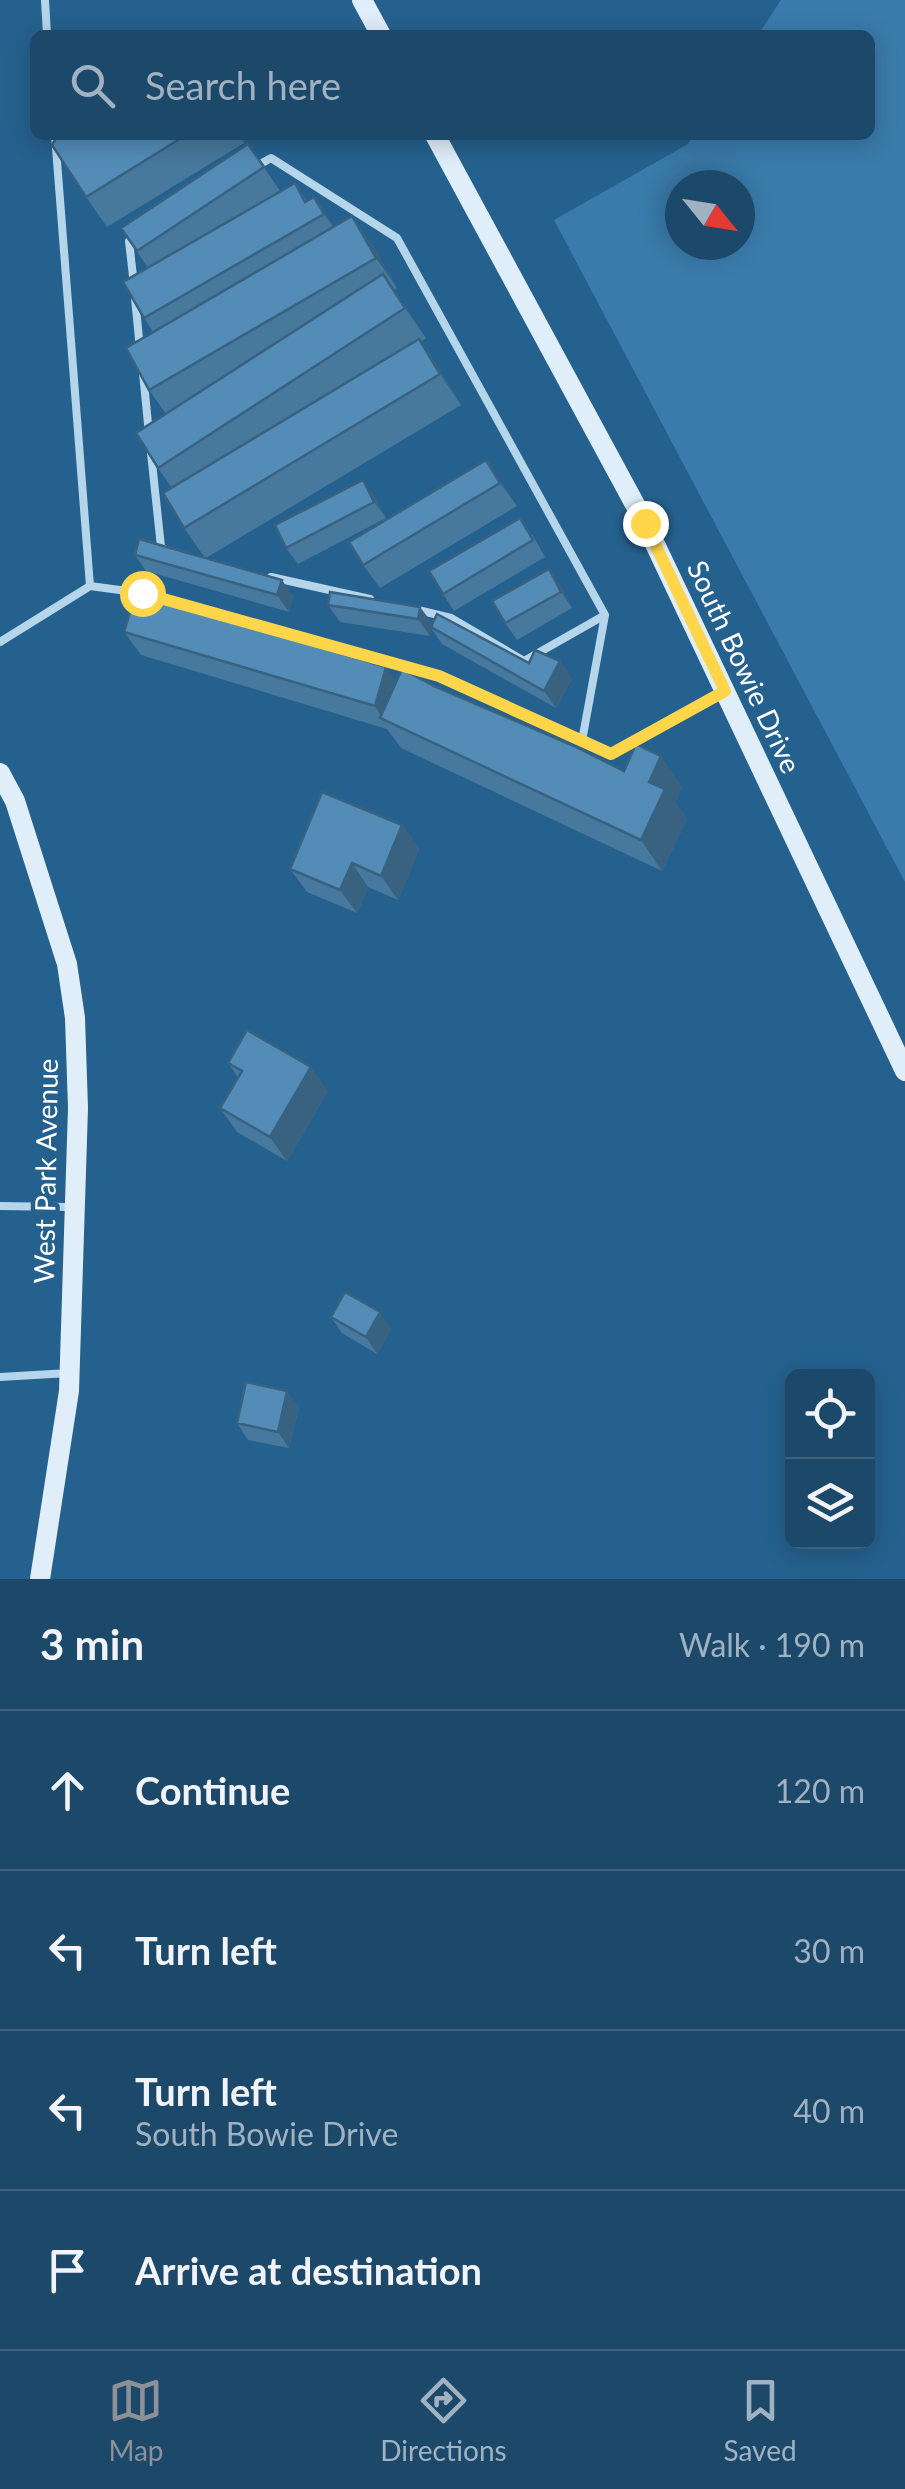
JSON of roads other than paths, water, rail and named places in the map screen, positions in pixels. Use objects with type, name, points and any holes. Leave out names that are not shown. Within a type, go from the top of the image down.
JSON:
[{"type":"street","points":[[362,0],[378,30]]},
{"type":"street","name":"South Bowie Drive","points":[[438,140],[645,523],[905,1071]]},
{"type":"street","name":"West Park Avenue","points":[[0,773],[15,801],[66,964],[75,1018],[78,1108],[68,1391],[40,1579]]},
{"type":"lane","points":[[45,0],[47,30]]},
{"type":"lane","points":[[55,140],[90,586]]},
{"type":"lane","points":[[239,177],[270,158],[397,238],[605,615],[582,741]]},
{"type":"lane","points":[[145,232],[129,242],[161,547],[174,555]]},
{"type":"lane","points":[[266,576],[377,601]]},
{"type":"lane","points":[[0,642],[90,586],[142,593],[439,676],[611,754],[725,691]]},
{"type":"lane","points":[[414,609],[451,618],[524,661],[605,615]]},
{"type":"lane","points":[[0,1206],[76,1208]]},
{"type":"lane","points":[[0,1377],[69,1373]]}]
